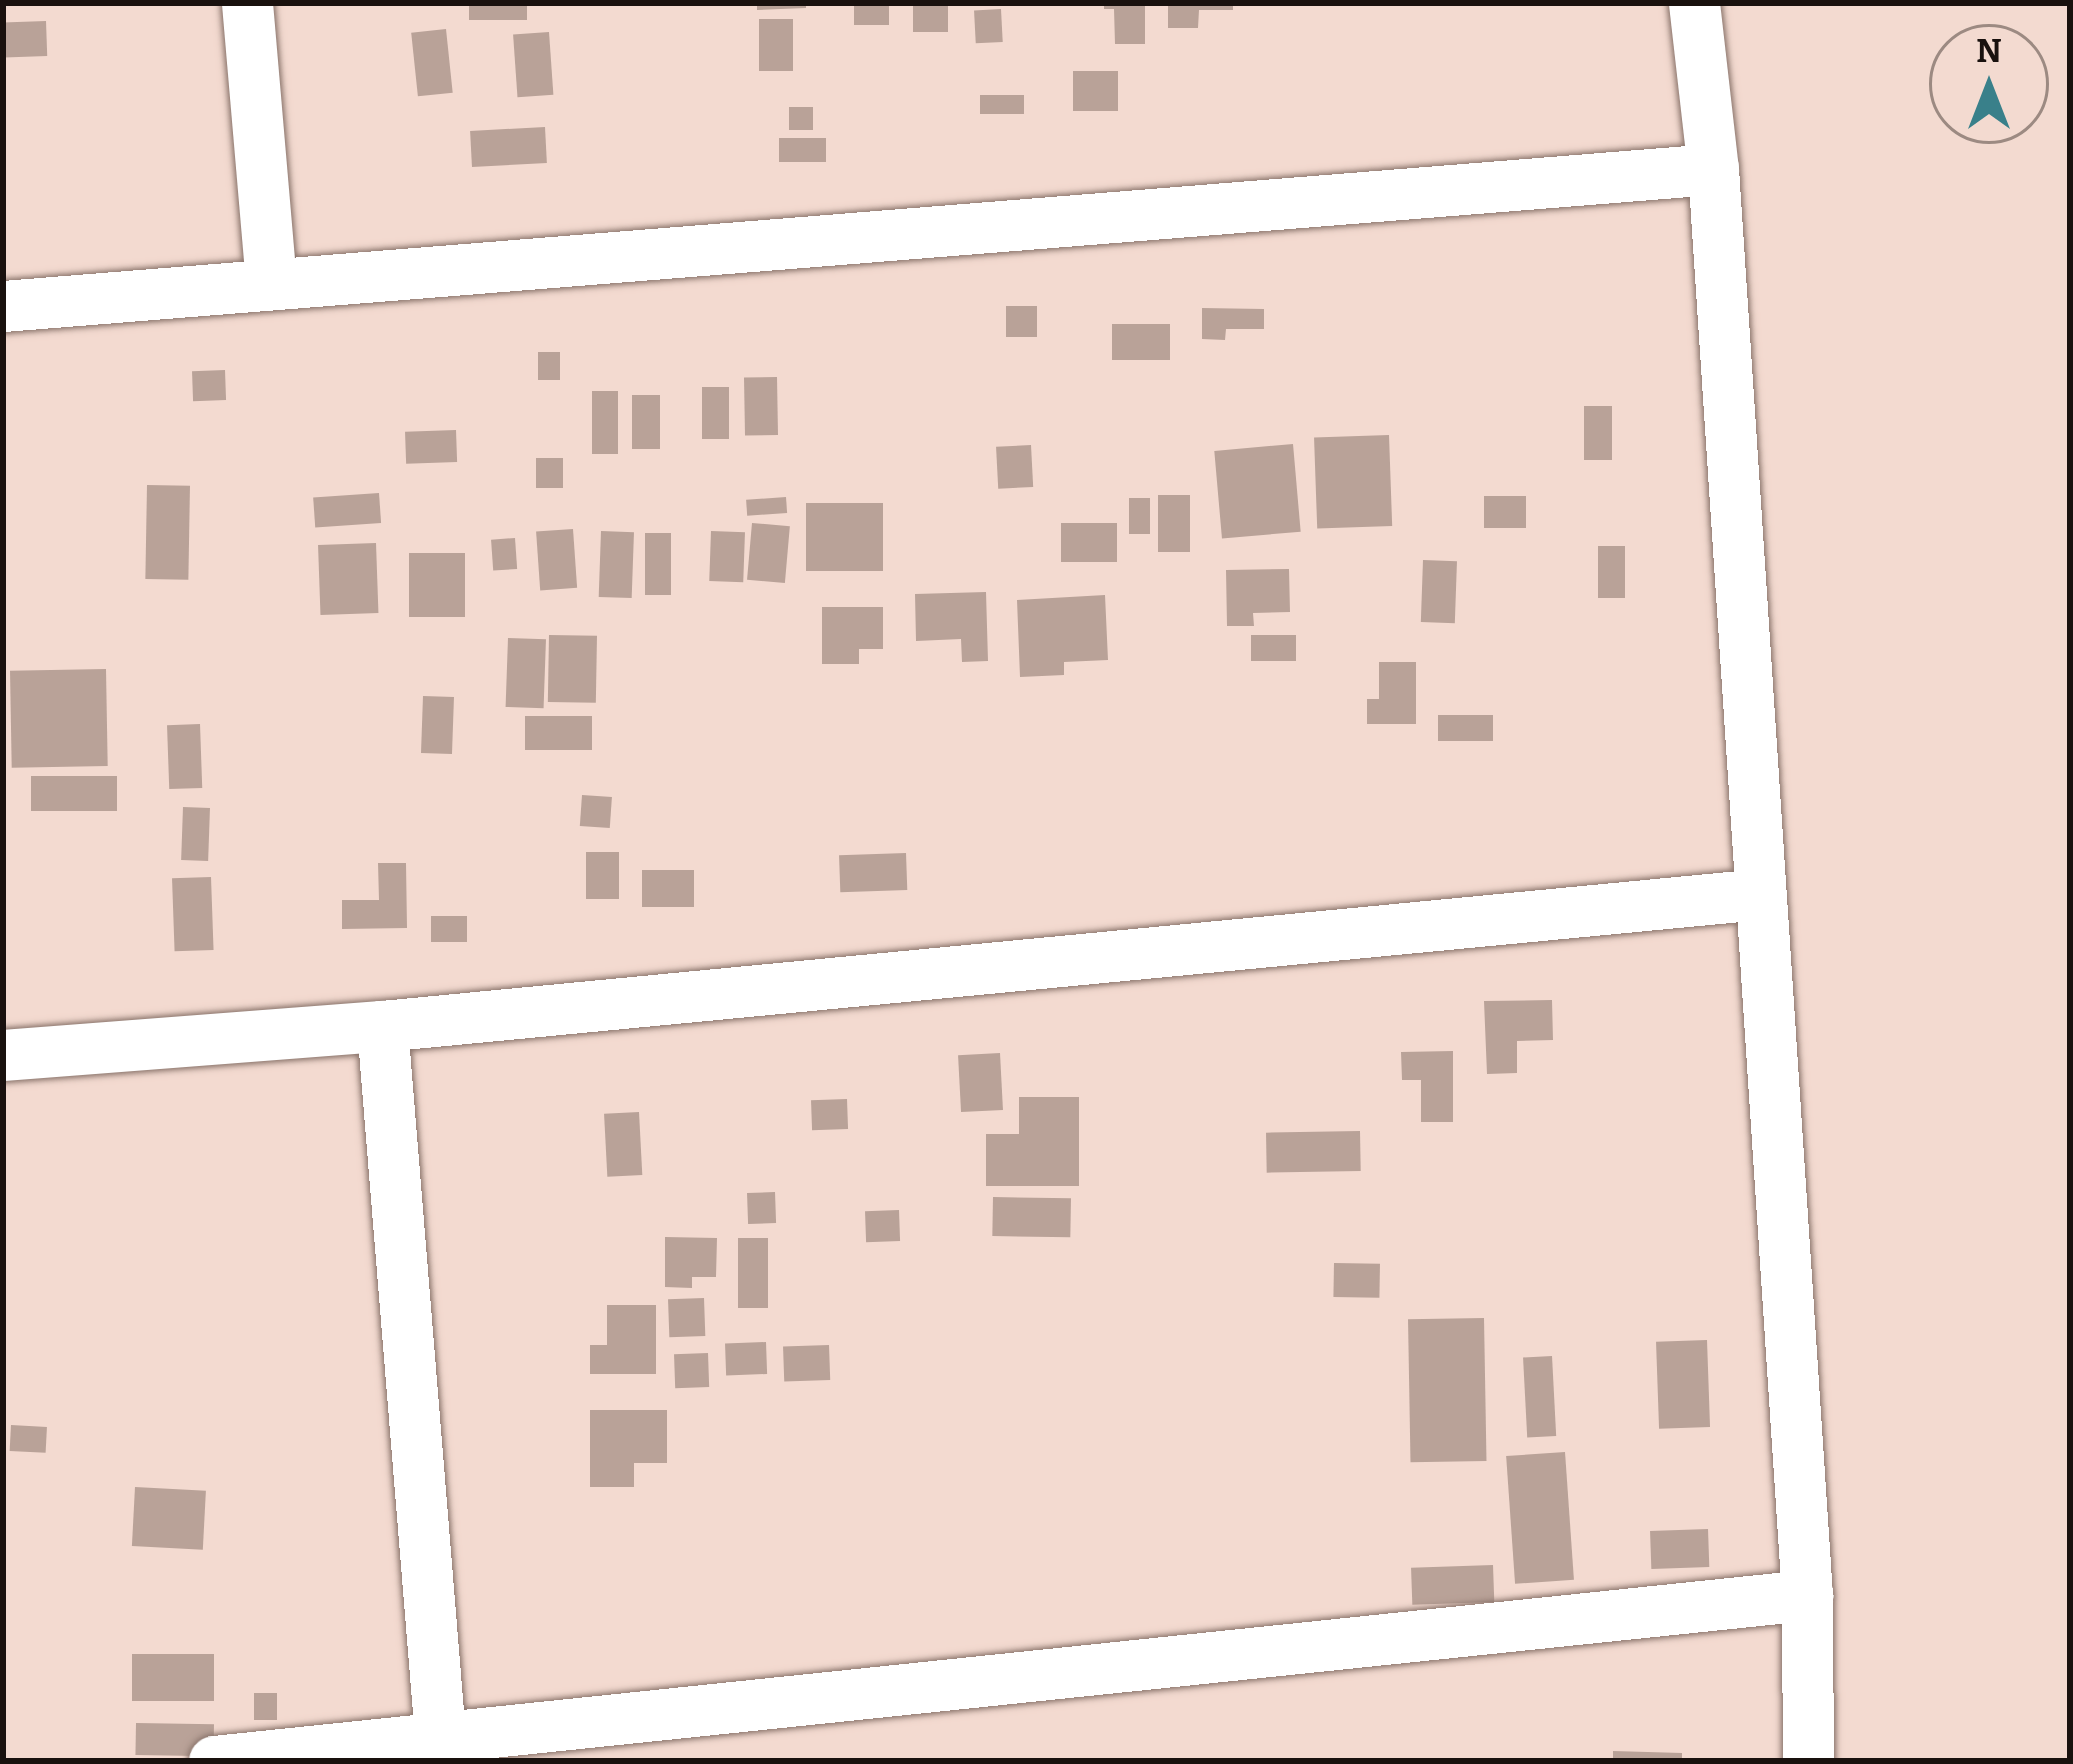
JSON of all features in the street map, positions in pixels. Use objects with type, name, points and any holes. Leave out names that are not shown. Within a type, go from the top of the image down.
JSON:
[{"type":"street","points":[[248,3],[271,283]]},
{"type":"street","points":[[1694,3],[1714,169],[1807,1595],[1808,1761]]},
{"type":"street","points":[[3,306],[1714,169]]},
{"type":"street","points":[[3,1055],[382,1026],[1761,894]]},
{"type":"street","points":[[382,1026],[441,1749]]},
{"type":"street","points":[[214,1761],[441,1749],[1807,1595]]},
{"type":"building","points":[[469,3],[527,3],[527,20],[469,20]]},
{"type":"building","points":[[757,3],[806,3],[806,8],[757,10]]},
{"type":"building","points":[[854,3],[889,3],[889,25],[854,25]]},
{"type":"building","points":[[913,3],[948,3],[948,32],[913,32]]},
{"type":"building","points":[[1104,3],[1145,3],[1145,44],[1115,44],[1114,9],[1104,9]]},
{"type":"building","points":[[1168,3],[1233,3],[1233,10],[1199,10],[1198,28],[1168,28]]},
{"type":"building","points":[[1001,9],[1003,42],[976,43],[974,10]]},
{"type":"building","points":[[759,19],[793,19],[793,71],[759,71]]},
{"type":"building","points":[[46,21],[47,56],[4,57],[3,23]]},
{"type":"building","points":[[446,29],[453,93],[418,96],[411,33]]},
{"type":"building","points":[[549,32],[553,95],[517,97],[513,35]]},
{"type":"building","points":[[1073,71],[1118,71],[1118,111],[1073,111]]},
{"type":"building","points":[[980,95],[1024,95],[1024,114],[980,114]]},
{"type":"building","points":[[789,107],[813,107],[813,130],[789,130]]},
{"type":"building","points":[[545,127],[547,163],[472,167],[470,131]]},
{"type":"building","points":[[779,138],[826,138],[826,162],[779,162]]},
{"type":"building","points":[[1006,306],[1037,306],[1037,337],[1006,337]]},
{"type":"building","points":[[1202,308],[1264,309],[1264,329],[1226,329],[1225,340],[1202,339]]},
{"type":"building","points":[[1112,324],[1170,324],[1170,360],[1112,360]]},
{"type":"building","points":[[538,352],[560,352],[560,380],[538,380]]},
{"type":"building","points":[[225,370],[226,400],[193,401],[192,371]]},
{"type":"building","points":[[777,377],[778,435],[745,436],[744,378]]},
{"type":"building","points":[[702,387],[729,387],[729,439],[702,439]]},
{"type":"building","points":[[592,391],[618,391],[618,454],[592,454]]},
{"type":"building","points":[[632,395],[660,395],[660,449],[632,449]]},
{"type":"building","points":[[1584,406],[1612,406],[1612,460],[1584,460]]},
{"type":"building","points":[[456,430],[457,462],[406,464],[405,432]]},
{"type":"building","points":[[1389,435],[1392,526],[1317,529],[1314,438]]},
{"type":"building","points":[[1293,444],[1301,532],[1222,539],[1214,451]]},
{"type":"building","points":[[1031,445],[1033,487],[998,489],[996,447]]},
{"type":"building","points":[[536,458],[563,458],[563,488],[536,488]]},
{"type":"building","points":[[147,485],[190,486],[188,580],[145,579]]},
{"type":"building","points":[[379,493],[381,523],[315,528],[313,498]]},
{"type":"building","points":[[1158,495],[1190,495],[1190,552],[1158,552]]},
{"type":"building","points":[[1484,496],[1526,496],[1526,528],[1484,528]]},
{"type":"building","points":[[786,497],[787,513],[747,516],[746,500]]},
{"type":"building","points":[[1129,498],[1150,498],[1150,534],[1129,534]]},
{"type":"building","points":[[806,503],[883,503],[883,571],[806,571]]},
{"type":"building","points":[[752,523],[790,526],[785,583],[747,580]]},
{"type":"building","points":[[1061,523],[1117,523],[1117,562],[1061,562]]},
{"type":"building","points":[[573,529],[577,588],[540,590],[536,532]]},
{"type":"building","points":[[601,531],[634,532],[632,598],[599,597]]},
{"type":"building","points":[[711,531],[745,532],[743,582],[709,581]]},
{"type":"building","points":[[645,533],[671,533],[671,595],[645,595]]},
{"type":"building","points":[[515,538],[517,569],[493,571],[491,540]]},
{"type":"building","points":[[376,543],[378,613],[320,615],[318,545]]},
{"type":"building","points":[[1598,546],[1625,546],[1625,598],[1598,598]]},
{"type":"building","points":[[409,553],[465,553],[465,617],[409,617]]},
{"type":"building","points":[[1423,560],[1457,561],[1455,623],[1421,622]]},
{"type":"building","points":[[1289,569],[1290,612],[1253,613],[1254,626],[1227,626],[1226,570]]},
{"type":"building","points":[[986,592],[988,661],[962,662],[961,639],[916,641],[915,594]]},
{"type":"building","points":[[1105,595],[1108,660],[1064,662],[1064,675],[1020,677],[1017,600]]},
{"type":"building","points":[[822,607],[883,607],[883,649],[859,649],[859,664],[822,664]]},
{"type":"building","points":[[549,635],[597,636],[596,703],[548,702]]},
{"type":"building","points":[[1251,635],[1296,635],[1296,661],[1251,661]]},
{"type":"building","points":[[508,638],[546,639],[544,708],[506,707]]},
{"type":"building","points":[[1379,662],[1416,662],[1416,724],[1367,724],[1367,699],[1379,699]]},
{"type":"building","points":[[106,669],[108,766],[12,768],[10,671]]},
{"type":"building","points":[[423,696],[454,697],[452,754],[421,753]]},
{"type":"building","points":[[1438,715],[1493,715],[1493,741],[1438,741]]},
{"type":"building","points":[[525,716],[592,716],[592,750],[525,750]]},
{"type":"building","points":[[200,724],[202,788],[169,789],[167,725]]},
{"type":"building","points":[[31,776],[117,776],[117,811],[31,811]]},
{"type":"building","points":[[582,795],[612,797],[610,828],[580,826]]},
{"type":"building","points":[[183,807],[210,808],[208,861],[181,860]]},
{"type":"building","points":[[586,852],[619,852],[619,899],[586,899]]},
{"type":"building","points":[[906,853],[907,890],[840,892],[839,855]]},
{"type":"building","points":[[378,863],[406,863],[407,928],[342,929],[342,900],[379,900]]},
{"type":"building","points":[[642,870],[694,870],[694,907],[642,907]]},
{"type":"building","points":[[211,877],[214,950],[175,951],[172,878]]},
{"type":"building","points":[[431,916],[467,916],[467,942],[431,942]]},
{"type":"building","points":[[1552,1000],[1553,1040],[1517,1041],[1517,1073],[1487,1074],[1484,1001]]},
{"type":"building","points":[[1453,1051],[1453,1122],[1421,1122],[1421,1080],[1402,1080],[1401,1052]]},
{"type":"building","points":[[1000,1053],[1003,1110],[961,1112],[958,1055]]},
{"type":"building","points":[[1019,1097],[1079,1097],[1079,1186],[986,1186],[986,1134],[1019,1134]]},
{"type":"building","points":[[847,1099],[848,1129],[812,1130],[811,1100]]},
{"type":"building","points":[[639,1112],[642,1175],[607,1177],[604,1114]]},
{"type":"building","points":[[1360,1131],[1361,1171],[1267,1173],[1266,1133]]},
{"type":"building","points":[[775,1192],[776,1223],[748,1224],[747,1193]]},
{"type":"building","points":[[993,1197],[1071,1198],[1070,1237],[992,1236]]},
{"type":"building","points":[[899,1210],[900,1241],[866,1242],[865,1211]]},
{"type":"building","points":[[665,1237],[717,1238],[716,1277],[692,1277],[692,1288],[665,1287]]},
{"type":"building","points":[[738,1238],[768,1238],[768,1308],[738,1308]]},
{"type":"building","points":[[1334,1263],[1380,1264],[1379,1298],[1333,1297]]},
{"type":"building","points":[[704,1298],[705,1336],[669,1337],[668,1299]]},
{"type":"building","points":[[607,1305],[656,1305],[656,1374],[590,1374],[590,1345],[607,1345]]},
{"type":"building","points":[[1484,1318],[1486,1461],[1411,1462],[1408,1319]]},
{"type":"building","points":[[1707,1340],[1710,1427],[1659,1429],[1656,1342]]},
{"type":"building","points":[[766,1342],[767,1374],[726,1375],[725,1343]]},
{"type":"building","points":[[829,1345],[830,1380],[784,1382],[783,1347]]},
{"type":"building","points":[[708,1353],[709,1387],[675,1388],[674,1354]]},
{"type":"building","points":[[1552,1356],[1556,1436],[1527,1437],[1523,1358]]},
{"type":"building","points":[[590,1410],[667,1410],[667,1463],[634,1463],[634,1487],[590,1487]]},
{"type":"building","points":[[11,1425],[47,1427],[46,1453],[10,1451]]},
{"type":"building","points":[[1565,1452],[1574,1580],[1515,1584],[1506,1456]]},
{"type":"building","points":[[135,1487],[206,1491],[203,1550],[132,1546]]},
{"type":"building","points":[[1708,1529],[1709,1567],[1651,1569],[1650,1531]]},
{"type":"building","points":[[1493,1565],[1494,1602],[1412,1605],[1411,1568]]},
{"type":"building","points":[[132,1654],[214,1654],[214,1701],[132,1701]]},
{"type":"building","points":[[254,1693],[277,1693],[277,1720],[254,1720]]},
{"type":"building","points":[[136,1723],[214,1724],[213,1756],[135,1755]]},
{"type":"building","points":[[1613,1751],[1682,1753],[1682,1761],[1613,1761]]}]
